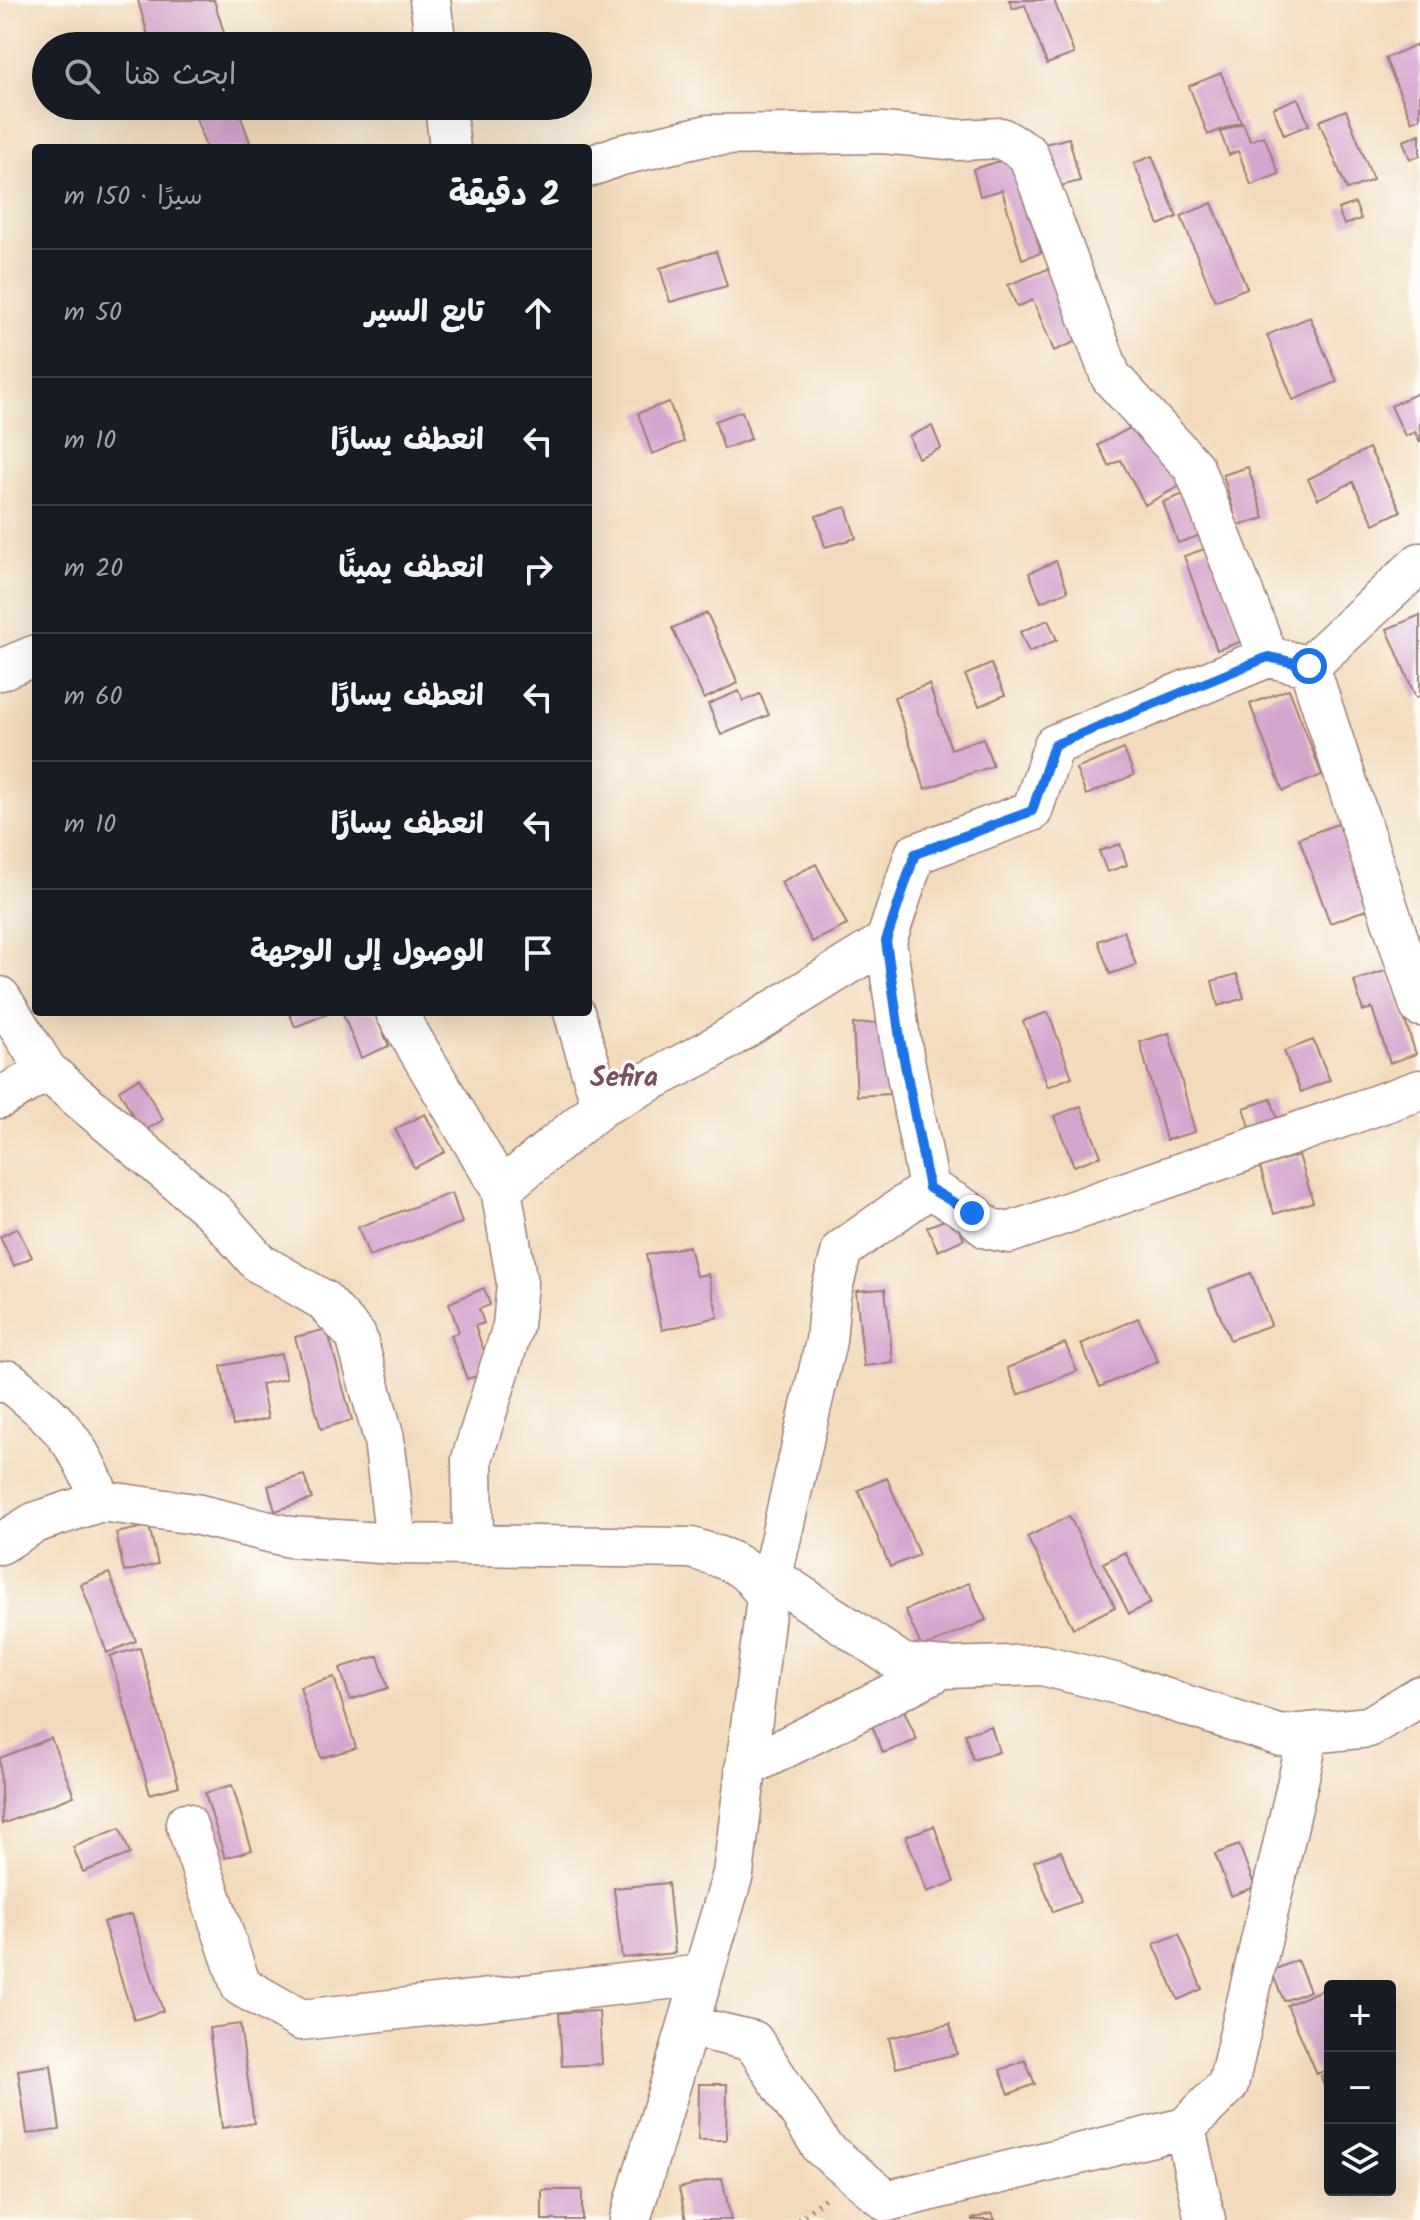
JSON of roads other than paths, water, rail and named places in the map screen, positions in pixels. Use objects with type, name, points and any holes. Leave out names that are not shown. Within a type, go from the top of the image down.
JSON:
[{"type":"street","points":[[430,0],[434,32]]},
{"type":"street","points":[[447,120],[450,144]]},
{"type":"street","points":[[592,166],[621,155],[708,135],[882,133],[959,140],[1001,138],[1028,154],[1111,377],[1194,468],[1268,657]]},
{"type":"street","points":[[1309,666],[1420,563]]},
{"type":"street","points":[[0,670],[32,657]]},
{"type":"street","points":[[1309,666],[1268,657],[1054,745],[1032,811],[915,854],[886,941],[900,1039],[929,1188],[972,1213],[987,1228],[1009,1233],[1420,1090]]},
{"type":"street","points":[[1309,666],[1420,1006]]},
{"type":"street","points":[[501,1189],[602,1106],[708,1051],[886,941]]},
{"type":"street","points":[[0,997],[47,1071],[215,1213],[259,1263],[323,1300],[356,1336],[384,1439],[396,1544]]},
{"type":"street","points":[[398,1016],[501,1189],[517,1283],[513,1326],[472,1459],[473,1545]]},
{"type":"street","points":[[575,1016],[602,1106]]},
{"type":"street","points":[[0,1098],[47,1071]]},
{"type":"street","points":[[630,2220],[733,1874],[769,1586],[826,1341],[830,1296],[842,1250],[929,1188]]},
{"type":"street","points":[[0,1382],[9,1381],[49,1414],[67,1435],[84,1456],[101,1501]]},
{"type":"street","points":[[0,1544],[34,1523],[101,1501],[195,1514],[290,1537],[396,1544],[691,1548],[728,1559],[903,1664],[943,1668],[1042,1665],[1126,1686],[1281,1736],[1369,1727],[1420,1696]]},
{"type":"street","points":[[745,1768],[943,1668]]},
{"type":"street","points":[[689,2026],[753,2041],[822,2147],[887,2201],[1185,2128],[1228,2085],[1309,1733]]},
{"type":"street","points":[[186,1823],[241,1986],[301,2020],[703,1975]]},
{"type":"street","points":[[1185,2128],[1205,2220]]},
{"type":"district","name":"Sefira","points":[[624,1078]]}]
